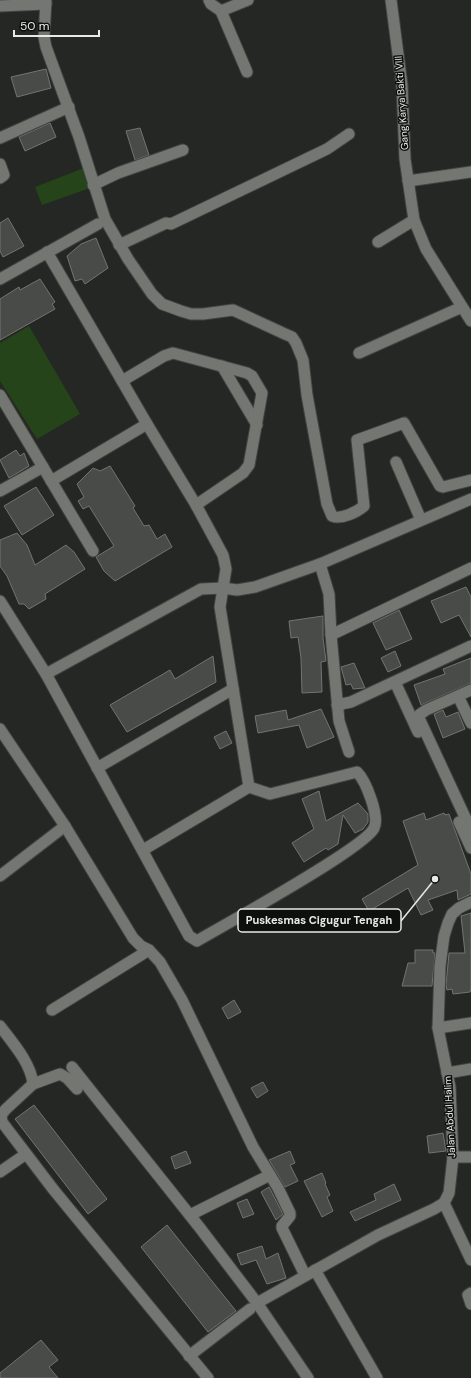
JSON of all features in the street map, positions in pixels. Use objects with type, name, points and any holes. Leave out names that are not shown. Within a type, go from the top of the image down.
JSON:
[{"type":"street","points":[[209,0],[211,4],[221,11],[247,72]]},
{"type":"street","points":[[221,11],[248,0]]},
{"type":"street","name":"Gang Karya Bakti VIII","points":[[391,0],[402,85],[408,181],[414,220],[426,249],[471,321]]},
{"type":"street","points":[[0,6],[46,2],[44,37],[46,47],[69,107],[105,220],[152,294],[162,304],[191,314],[233,310],[292,337],[301,354],[306,371],[307,395],[328,504],[332,516],[341,517],[353,513],[364,506],[357,440],[404,423],[440,486],[443,487],[471,480]]},
{"type":"street","points":[[0,138],[69,107]]},
{"type":"street","points":[[120,244],[166,223],[171,224],[327,149],[349,134]]},
{"type":"street","points":[[93,185],[118,173],[183,150]]},
{"type":"street","points":[[0,164],[4,175],[0,178]]},
{"type":"street","points":[[408,181],[471,172]]},
{"type":"street","points":[[378,242],[414,220]]},
{"type":"street","points":[[0,278],[98,224]]},
{"type":"street","points":[[47,252],[196,505],[223,555],[226,570],[220,607],[249,787]]},
{"type":"street","points":[[359,353],[462,307]]},
{"type":"street","points":[[122,381],[164,356],[173,353],[222,366],[252,376],[262,393],[249,465],[243,473],[196,505]]},
{"type":"street","points":[[222,366],[257,425]]},
{"type":"street","points":[[0,395],[93,551]]},
{"type":"street","points":[[51,481],[147,424]]},
{"type":"street","points":[[396,462],[421,520]]},
{"type":"street","points":[[0,491],[43,467]]},
{"type":"street","points":[[46,674],[201,589],[223,588],[238,590],[255,587],[320,564],[471,499]]},
{"type":"street","points":[[320,564],[329,594],[331,635],[339,721],[349,752]]},
{"type":"street","points":[[331,635],[471,568]]},
{"type":"street","points":[[0,601],[46,674],[189,936],[197,941],[341,856],[374,831],[377,822],[362,778],[357,772],[270,794],[249,787],[143,850]]},
{"type":"street","points":[[337,705],[351,702],[471,646]]},
{"type":"street","points":[[395,682],[471,848]]},
{"type":"street","points":[[97,768],[233,689]]},
{"type":"street","points":[[471,690],[426,710],[419,716],[471,830]]},
{"type":"street","points":[[458,696],[471,723]]},
{"type":"street","points":[[0,729],[65,826],[133,938],[141,946],[149,950],[160,962],[182,1000],[253,1147],[290,1213],[290,1216],[282,1228],[377,1378]]},
{"type":"street","points":[[0,876],[65,826]]},
{"type":"street","name":"Jalan Abdul Halim","points":[[444,1203],[449,1193],[453,1157],[450,1087],[438,1028],[438,993],[444,936],[452,914],[459,908],[471,902]]},
{"type":"street","points":[[52,1010],[149,950]]},
{"type":"street","points":[[438,1028],[471,1023]]},
{"type":"street","points":[[0,1026],[15,1045],[30,1073],[33,1084]]},
{"type":"street","points":[[72,1067],[190,1215],[253,1306],[308,1378]]},
{"type":"street","points":[[447,1073],[471,1069]]},
{"type":"street","points":[[77,1089],[68,1078],[60,1074],[33,1084],[6,1109],[2,1115],[2,1122],[206,1378]]},
{"type":"street","points":[[0,1172],[26,1154]]},
{"type":"street","points":[[453,1157],[471,1157]]},
{"type":"street","points":[[190,1215],[270,1175]]},
{"type":"street","points":[[189,1356],[253,1306],[310,1272],[444,1203],[471,1260]]},
{"type":"street","points":[[471,1293],[468,1295],[468,1298],[471,1304]]},
{"type":"green space","points":[[84,168],[90,188],[42,205],[35,187]]},
{"type":"green space","points":[[29,326],[80,414],[37,439],[0,381],[0,343]]},
{"type":"building","points":[[46,69],[51,88],[17,97],[11,77]]},
{"type":"building","points":[[50,123],[56,137],[25,151],[19,137]]},
{"type":"building","points":[[140,128],[149,155],[135,160],[126,131]]},
{"type":"building","points":[[8,218],[24,246],[3,257],[0,251],[0,223]]},
{"type":"building","points":[[96,238],[108,268],[85,284],[82,279],[75,281],[67,256],[81,244]]},
{"type":"building","points":[[40,279],[55,302],[52,304],[55,309],[0,340],[0,299],[19,287],[20,290]]},
{"type":"building","points":[[16,450],[20,456],[24,453],[29,466],[9,478],[0,460]]},
{"type":"building","points":[[110,466],[135,506],[133,508],[144,526],[149,525],[157,539],[165,534],[172,547],[115,581],[104,571],[96,557],[114,546],[89,506],[83,509],[78,501],[84,497],[77,484],[93,468],[100,471]]},
{"type":"building","points":[[36,487],[54,515],[22,535],[4,506]]},
{"type":"building","points":[[17,533],[27,545],[35,565],[66,545],[74,552],[85,569],[45,594],[46,599],[29,609],[24,604],[19,604],[7,576],[0,566],[0,540]]},
{"type":"building","points":[[466,587],[471,597],[471,637],[459,615],[441,623],[431,601]]},
{"type":"building","points":[[399,610],[412,639],[386,650],[373,623]]},
{"type":"building","points":[[323,616],[323,638],[326,661],[321,662],[322,692],[302,693],[301,658],[298,637],[291,638],[289,621]]},
{"type":"building","points":[[395,651],[401,666],[388,672],[381,658]]},
{"type":"building","points":[[213,656],[216,682],[127,732],[110,705],[170,670],[175,679]]},
{"type":"building","points":[[471,658],[471,683],[421,705],[414,685],[445,674],[443,669]]},
{"type":"building","points":[[354,663],[365,688],[353,689],[351,684],[346,685],[341,667]]},
{"type":"building","points":[[321,709],[334,737],[307,748],[299,725],[258,733],[255,716],[286,710],[288,720]]},
{"type":"building","points":[[443,710],[446,717],[458,712],[465,729],[443,738],[434,714]]},
{"type":"building","points":[[226,731],[232,743],[220,749],[214,737]]},
{"type":"building","points":[[319,791],[326,821],[358,803],[368,814],[368,822],[363,829],[355,833],[343,815],[338,844],[328,850],[326,848],[304,862],[292,843],[314,829],[302,799]]},
{"type":"building","points":[[424,813],[426,820],[444,813],[445,815],[449,814],[471,874],[471,894],[458,900],[457,890],[428,900],[433,910],[421,915],[408,888],[369,911],[362,899],[418,865],[403,821]]},
{"type":"building","points":[[471,913],[471,988],[470,992],[453,994],[452,989],[447,990],[446,985],[449,953],[465,953],[461,916]]},
{"type":"building","points":[[415,950],[433,950],[433,953],[435,953],[432,986],[402,986],[408,963],[415,963]]},
{"type":"building","points":[[234,1000],[241,1012],[228,1019],[222,1008]]},
{"type":"building","points":[[263,1082],[268,1091],[257,1098],[251,1088]]},
{"type":"building","points":[[34,1105],[107,1199],[88,1214],[15,1119]]},
{"type":"building","points":[[443,1133],[446,1151],[429,1153],[427,1136]]},
{"type":"building","points":[[186,1151],[191,1163],[175,1169],[171,1157]]},
{"type":"building","points":[[290,1151],[295,1163],[290,1165],[298,1181],[285,1187],[269,1160]]},
{"type":"building","points":[[322,1173],[330,1195],[327,1197],[333,1211],[322,1217],[304,1181]]},
{"type":"building","points":[[394,1184],[401,1200],[355,1221],[350,1212],[376,1200],[374,1194]]},
{"type":"building","points":[[269,1187],[283,1214],[276,1220],[261,1192]]},
{"type":"building","points":[[247,1199],[254,1214],[243,1218],[237,1203]]},
{"type":"building","points":[[167,1225],[236,1311],[208,1332],[141,1247]]},
{"type":"building","points":[[262,1246],[266,1259],[278,1253],[286,1278],[267,1284],[256,1260],[241,1265],[237,1254]]},
{"type":"building","points":[[41,1340],[58,1360],[49,1367],[58,1378],[0,1378],[0,1373]]},
{"type":"place","name":"Puskesmas Cigugur Tengah","points":[[435,879]]}]
